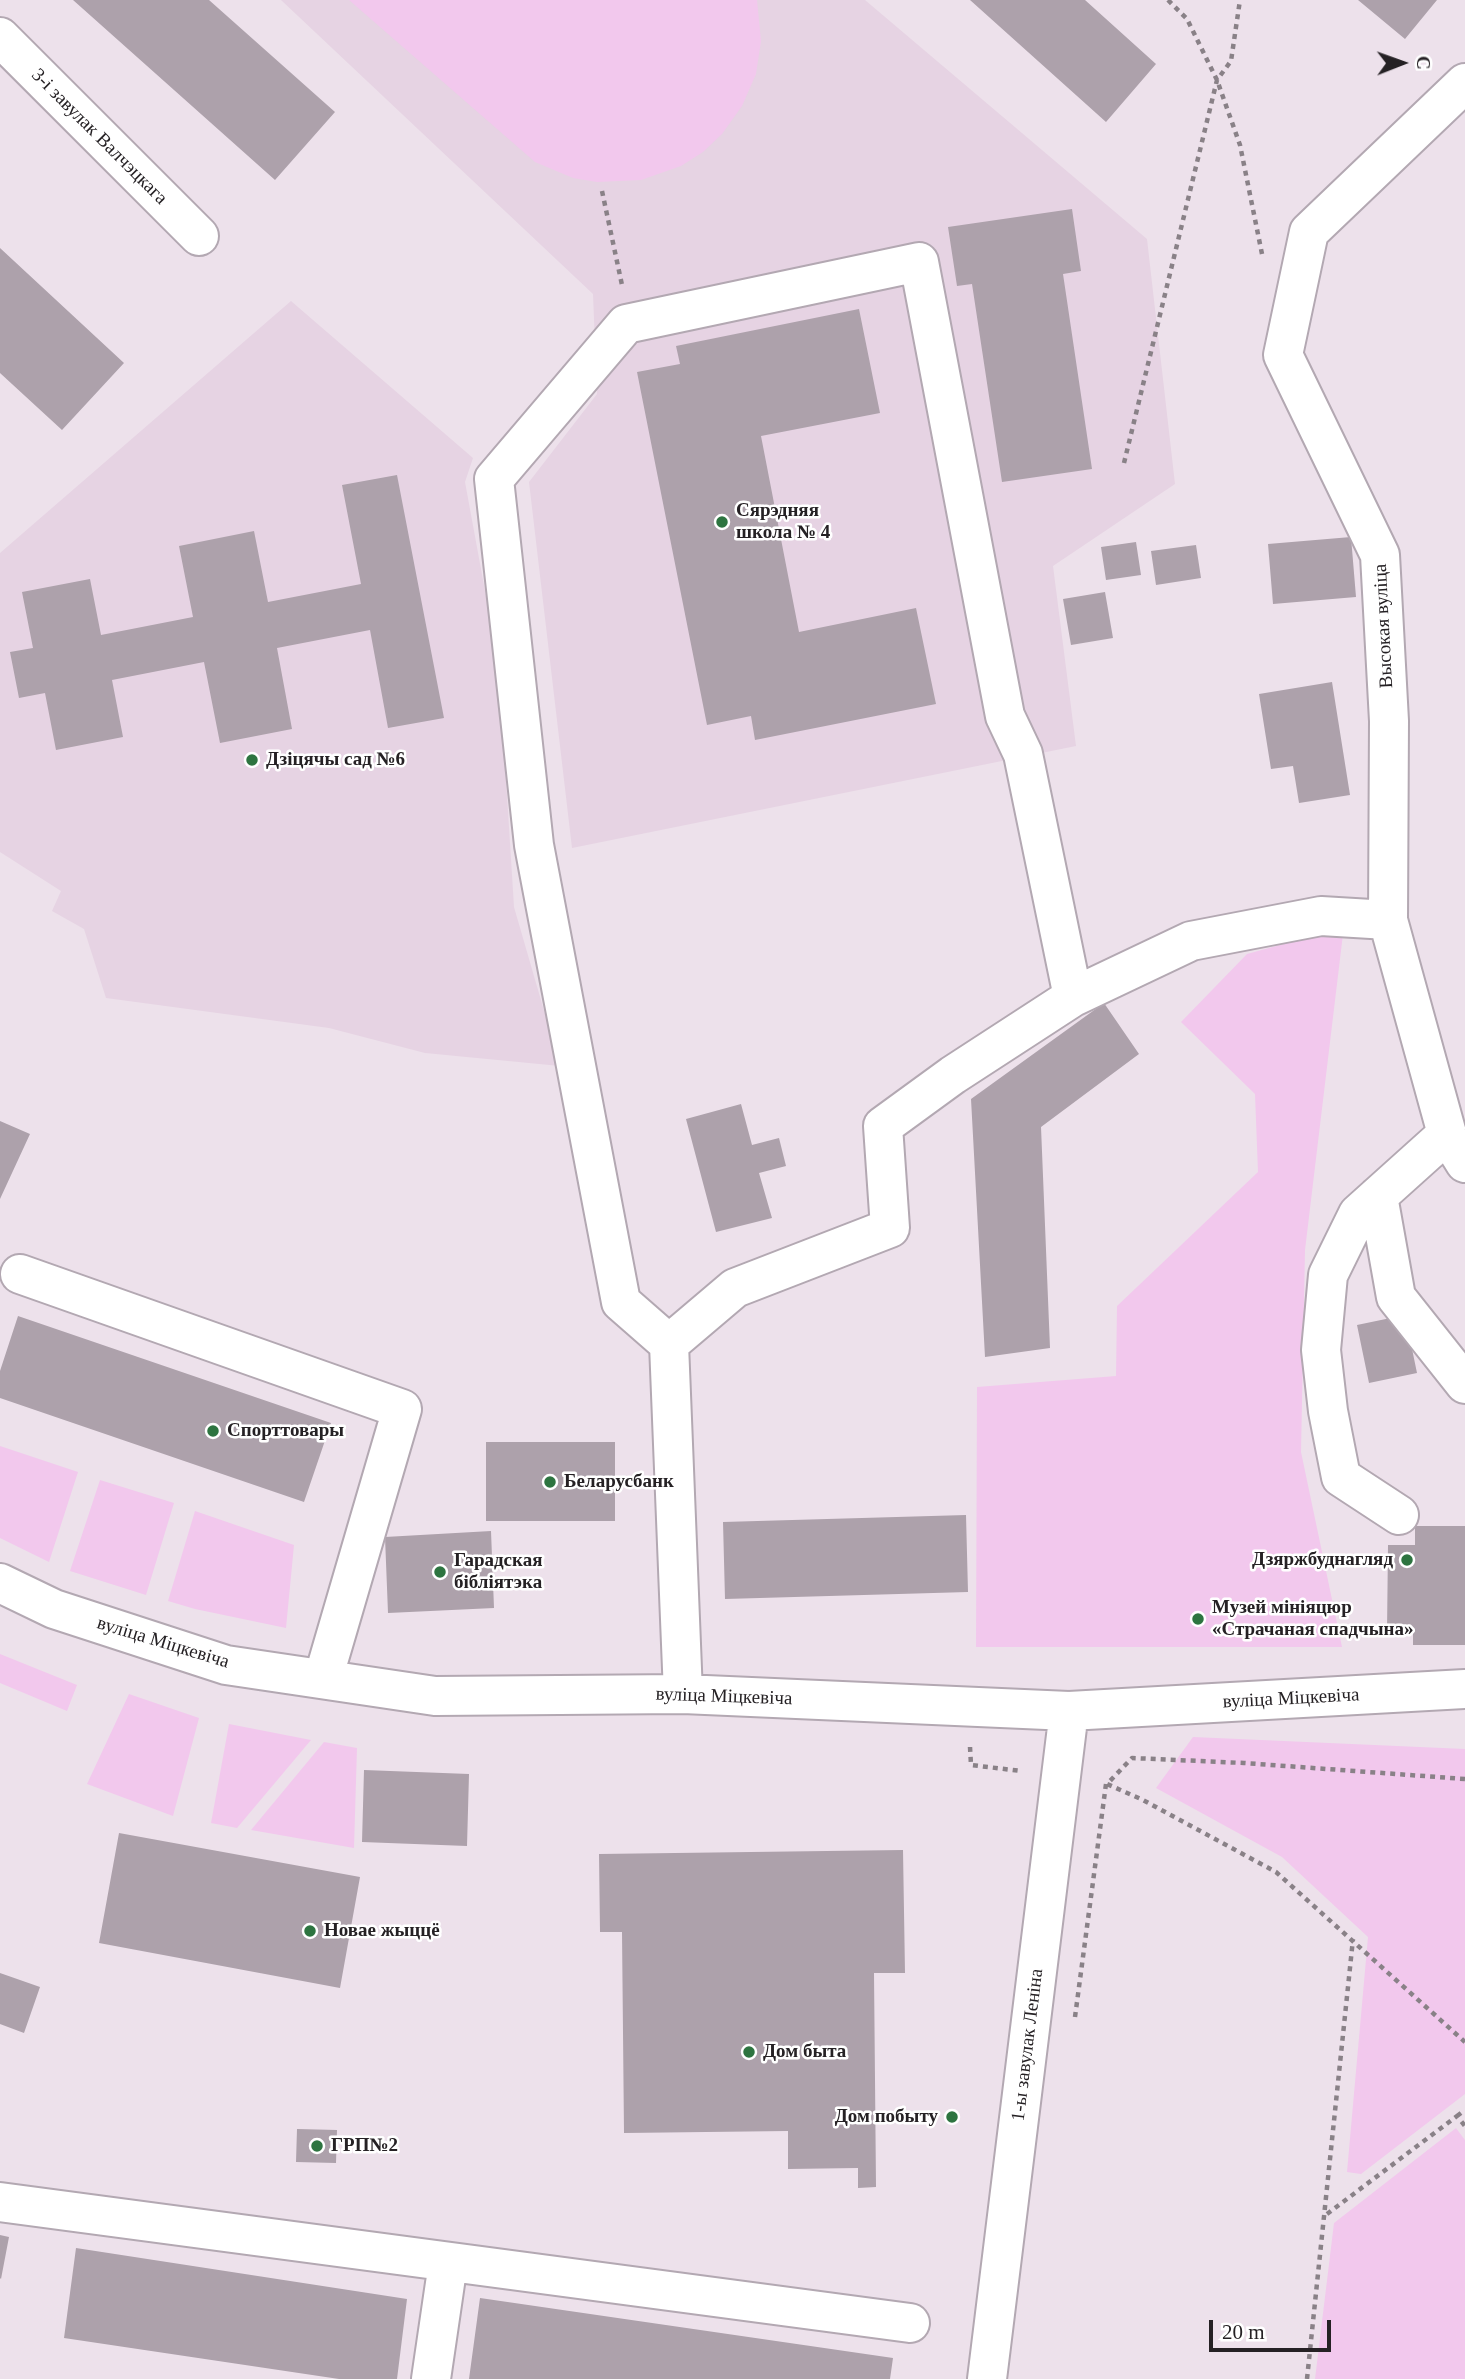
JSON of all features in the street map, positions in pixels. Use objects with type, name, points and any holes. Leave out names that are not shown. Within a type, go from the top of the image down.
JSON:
[{"type":"street","name":"3-і завулак Валчэцкага","points":[[0,37],[199,236]]},
{"type":"street","name":"Высокая вуліца","points":[[1456,1149],[1388,920],[1389,721],[1380,555],[1283,355],[1309,232],[1465,83]]},
{"type":"street","points":[[683,1694],[669,1344],[621,1302],[534,845],[494,479],[626,324],[919,262],[1005,716],[1023,754],[1073,998]]},
{"type":"street","points":[[669,1344],[735,1287],[890,1228],[883,1126],[953,1075],[1073,998],[1191,941],[1321,916],[1388,920]]},
{"type":"street","points":[[1399,1515],[1341,1477],[1328,1411],[1321,1350],[1328,1275],[1358,1214],[1378,1196],[1456,1149]]},
{"type":"street","points":[[1378,1196],[1396,1297],[1465,1384]]},
{"type":"street","points":[[20,1275],[402,1409],[323,1679]]},
{"type":"street","name":"вуліца Міцкевіча","points":[[0,1583],[54,1609],[226,1665],[435,1696],[683,1694],[1069,1711],[1465,1689]]},
{"type":"street","name":"1-ы завулак Леніна","points":[[987,2379],[1069,1711]]},
{"type":"street","points":[[0,2202],[910,2323]]},
{"type":"street","points":[[431,2379],[448,2263]]},
{"type":"path","points":[[1168,0],[1187,19],[1217,80],[1240,145],[1264,263]]},
{"type":"path","points":[[1124,463],[1217,80],[1231,61],[1240,0]]},
{"type":"path","points":[[602,191],[623,286]]},
{"type":"path","points":[[1074,2030],[1107,1784],[1132,1758],[1465,1779]]},
{"type":"path","points":[[1107,1784],[1143,1800],[1276,1872],[1353,1939],[1408,1994],[1465,2042]]},
{"type":"path","points":[[1307,2379],[1327,2214],[1353,1939]]},
{"type":"path","points":[[1327,2214],[1465,2110]]},
{"type":"path","points":[[1457,2116],[1465,2126]]},
{"type":"shaded area","points":[[281,0],[865,0],[1147,239],[1175,484],[1053,566],[1076,746],[572,848],[529,482],[597,394],[593,294]]},
{"type":"shaded area","points":[[349,0],[757,0],[761,41],[756,74],[742,106],[722,134],[703,152],[681,166],[641,180],[597,182],[573,178],[535,162]]},
{"type":"shaded area","name":"Дзіцячы сад №6","points":[[291,301],[473,458],[465,482],[499,667],[514,907],[560,1066],[425,1053],[329,1028],[106,998],[84,929],[52,911],[61,891],[0,852],[0,553]]},
{"type":"shaded area","points":[[1320,934],[1343,934],[1305,1250],[1301,1452],[1342,1647],[976,1647],[977,1387],[1116,1376],[1117,1306],[1258,1172],[1255,1094],[1181,1022],[1247,954]]},
{"type":"shaded area","points":[[0,1446],[78,1472],[49,1562],[0,1538]]},
{"type":"shaded area","points":[[100,1480],[174,1503],[146,1595],[70,1571]]},
{"type":"shaded area","points":[[195,1511],[294,1545],[286,1628],[168,1601]]},
{"type":"shaded area","points":[[0,1654],[77,1685],[67,1711],[0,1683]]},
{"type":"shaded area","points":[[129,1694],[199,1718],[173,1816],[87,1784]]},
{"type":"shaded area","points":[[229,1724],[311,1740],[237,1828],[211,1823]]},
{"type":"shaded area","points":[[1193,1737],[1465,1749],[1465,2094],[1361,2174],[1347,2172],[1368,1937],[1282,1857],[1156,1788]]},
{"type":"shaded area","points":[[324,1742],[357,1748],[354,1848],[251,1830]]},
{"type":"shaded area","points":[[1456,2128],[1465,2140],[1465,2379],[1315,2379],[1334,2223]]},
{"type":"building","points":[[73,0],[209,0],[335,112],[275,180]]},
{"type":"building","points":[[970,0],[1085,0],[1156,64],[1106,122]]},
{"type":"building","points":[[1358,0],[1437,0],[1405,39]]},
{"type":"building","points":[[1072,209],[1081,271],[1063,274],[1092,469],[1002,482],[972,284],[957,286],[948,227]]},
{"type":"building","points":[[0,248],[124,363],[62,430],[0,373]]},
{"type":"building","name":"Сярэдняя школа № 4","points":[[859,309],[880,413],[761,436],[799,632],[916,608],[936,704],[755,740],[751,716],[707,725],[637,372],[680,364],[676,346]]},
{"type":"building","points":[[397,475],[444,718],[388,728],[370,630],[277,648],[292,729],[220,743],[204,662],[112,680],[123,737],[56,750],[45,693],[19,698],[10,652],[33,648],[22,592],[90,579],[101,635],[193,617],[179,546],[254,531],[268,602],[361,584],[342,485]]},
{"type":"building","points":[[1351,537],[1356,597],[1273,604],[1268,544]]},
{"type":"building","points":[[1136,542],[1141,575],[1106,580],[1101,547]]},
{"type":"building","points":[[1196,545],[1201,578],[1156,585],[1151,551]]},
{"type":"building","points":[[1105,592],[1113,638],[1071,645],[1063,599]]},
{"type":"building","points":[[1332,682],[1350,795],[1299,803],[1293,766],[1271,769],[1259,694]]},
{"type":"building","points":[[1104,1003],[1139,1054],[1041,1127],[1050,1348],[985,1357],[971,1099]]},
{"type":"building","points":[[741,1104],[752,1145],[779,1138],[786,1166],[759,1173],[772,1218],[716,1232],[686,1119]]},
{"type":"building","points":[[0,1121],[30,1134],[0,1199]]},
{"type":"building","points":[[1405,1315],[1417,1373],[1369,1383],[1357,1325]]},
{"type":"building","points":[[18,1316],[331,1423],[304,1502],[0,1398],[0,1371]]},
{"type":"building","name":"Беларусбанк","points":[[486,1442],[615,1442],[615,1521],[486,1521]]},
{"type":"building","points":[[966,1515],[968,1592],[725,1599],[723,1522]]},
{"type":"building","points":[[1415,1526],[1465,1526],[1465,1645],[1413,1645],[1413,1632],[1387,1632],[1388,1545],[1415,1545]]},
{"type":"building","name":"Гарадская бібліятэка","points":[[491,1531],[494,1608],[388,1613],[385,1537]]},
{"type":"building","points":[[364,1770],[469,1774],[467,1846],[362,1842]]},
{"type":"building","points":[[119,1833],[360,1877],[340,1988],[99,1943]]},
{"type":"building","name":"Дом быта","points":[[903,1850],[905,1973],[874,1973],[876,2187],[858,2188],[858,2168],[788,2169],[788,2131],[624,2133],[622,1932],[600,1932],[599,1854]]},
{"type":"building","points":[[0,1973],[40,1987],[24,2033],[0,2024]]},
{"type":"building","name":"ГРП№2","points":[[297,2129],[337,2130],[336,2163],[296,2162]]},
{"type":"building","points":[[0,2235],[9,2237],[1,2279],[0,2278]]},
{"type":"building","points":[[76,2248],[407,2299],[397,2379],[339,2379],[64,2338]]},
{"type":"building","points":[[480,2298],[893,2358],[890,2379],[469,2379]]},
{"type":"place","name":"Сярэдняя школа № 4","points":[[722,522]]},
{"type":"place","name":"Дзіцячы сад №6","points":[[252,760]]},
{"type":"place","name":"Спорттовары","points":[[213,1431]]},
{"type":"place","name":"Беларусбанк","points":[[550,1482]]},
{"type":"place","name":"Дзяржбуднагляд","points":[[1407,1560]]},
{"type":"place","name":"Гарадская бібліятэка","points":[[440,1572]]},
{"type":"place","name":"Музей мініяцюр «Страчаная спадчына»","points":[[1198,1619]]},
{"type":"place","name":"Новае жыццё","points":[[310,1931]]},
{"type":"place","name":"Дом быта","points":[[749,2052]]},
{"type":"place","name":"Дом побыту","points":[[952,2117]]},
{"type":"place","name":"ГРП№2","points":[[317,2146]]}]
